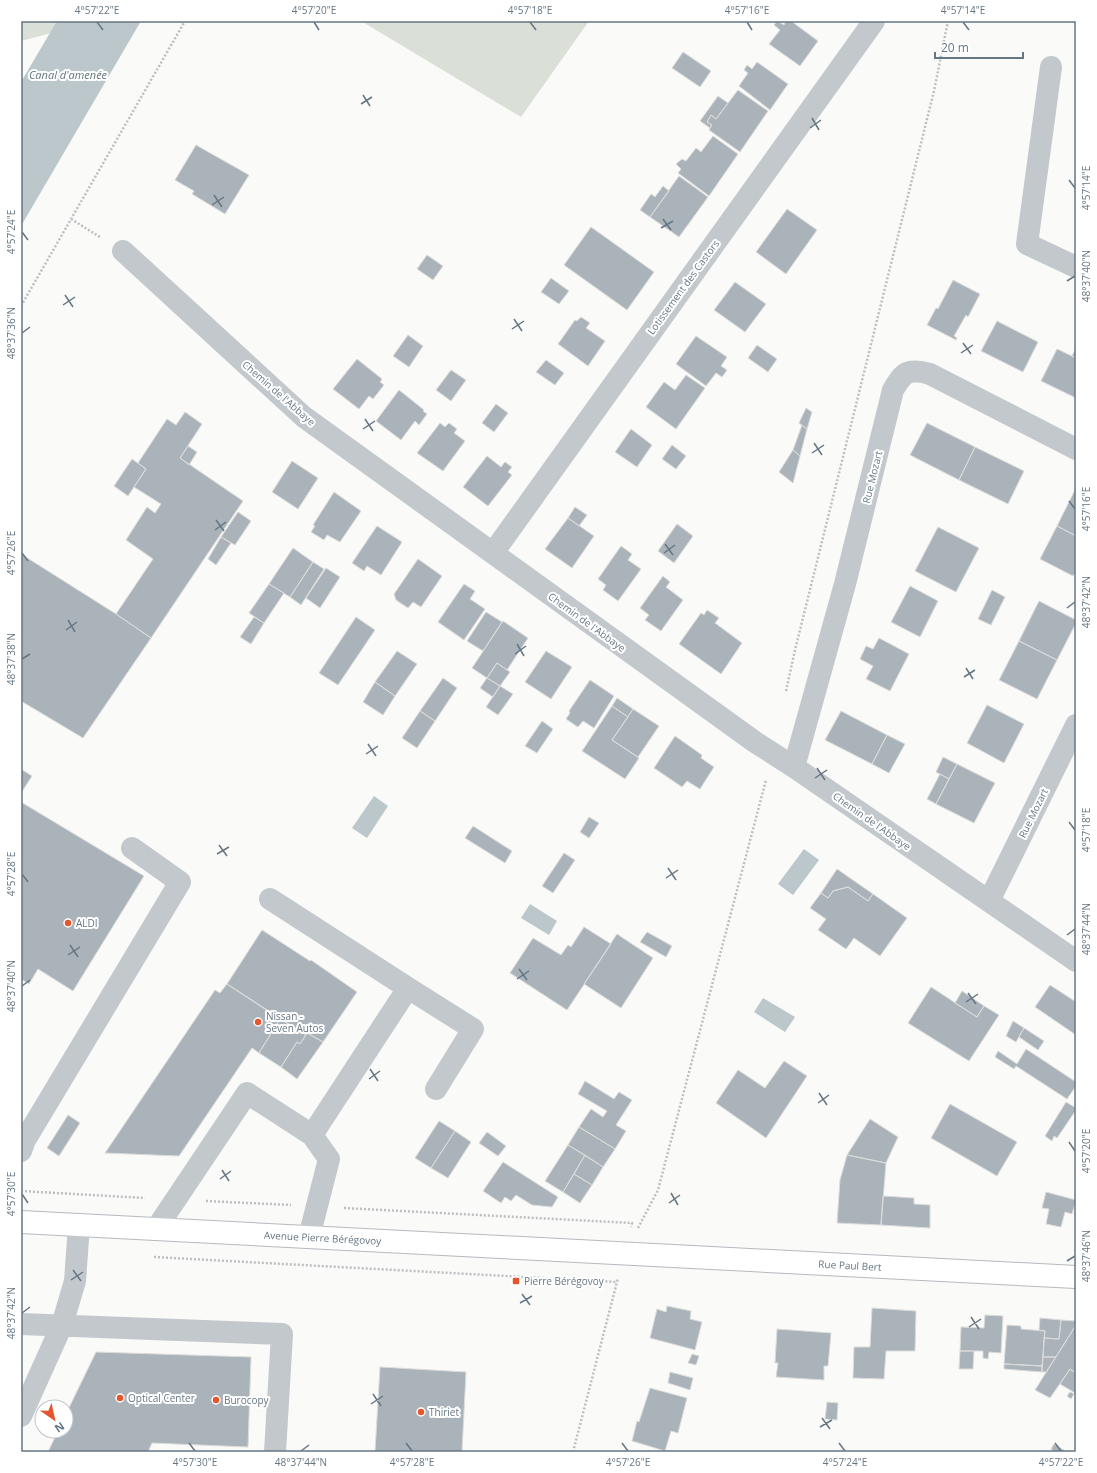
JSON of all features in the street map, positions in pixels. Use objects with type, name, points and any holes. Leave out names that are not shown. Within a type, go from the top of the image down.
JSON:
[{"type":"main road","name":"Avenue Pierre Bérégovoy","points":[[21,1222],[624,1254]]},
{"type":"main road","name":"Rue Paul Bert","points":[[624,1254],[1076,1276]]},
{"type":"street","name":"Lotissement des Castors","points":[[493,554],[874,21]]},
{"type":"street","points":[[1050,67],[1027,244],[1076,267]]},
{"type":"street","name":"Chemin de l'Abbaye","points":[[123,251],[304,417],[755,742],[794,767],[1076,961]]},
{"type":"street","name":"Rue Mozart","points":[[794,767],[845,584],[893,390],[900,378],[908,371],[919,371],[930,374],[1076,450]]},
{"type":"street","name":"Rue Mozart","points":[[989,901],[1076,725]]},
{"type":"street","points":[[21,1151],[24,1140],[180,882],[132,848]]},
{"type":"street","points":[[270,899],[473,1029],[436,1089]]},
{"type":"street","points":[[312,1135],[408,988]]},
{"type":"street","points":[[156,1229],[247,1093],[312,1135],[329,1159],[309,1237]]},
{"type":"street","points":[[21,1416],[62,1325],[75,1281],[79,1225]]},
{"type":"street","points":[[21,1324],[282,1334],[275,1452]]},
{"type":"path","points":[[21,306],[185,21]]},
{"type":"path","points":[[785,694],[796,642],[934,91],[948,21]]},
{"type":"path","points":[[71,219],[123,251]]},
{"type":"path","points":[[624,1254],[658,1190],[772,753]]},
{"type":"path","points":[[148,1257],[617,1282],[572,1452]]},
{"type":"shaded area","points":[[21,21],[97,21],[21,41]]},
{"type":"shaded area","points":[[361,21],[589,21],[521,117]]},
{"type":"water","name":"Canal d'amenée","points":[[57,21],[141,21],[21,226],[21,82]]},
{"type":"water","points":[[374,796],[388,806],[367,838],[352,828]]},
{"type":"water","points":[[804,849],[819,860],[793,895],[778,884]]},
{"type":"water","points":[[530,904],[557,921],[549,935],[521,918]]},
{"type":"water","points":[[763,998],[795,1017],[785,1032],[754,1012]]},
{"type":"building","points":[[777,21],[784,25],[786,21],[791,21],[818,41],[800,66],[769,44],[780,30],[774,25]]},
{"type":"building","points":[[683,52],[711,71],[700,87],[672,68]]},
{"type":"building","points":[[757,62],[788,84],[770,110],[739,86],[748,73],[744,70],[747,65],[752,69]]},
{"type":"building","points":[[738,90],[768,111],[740,152],[709,130],[712,125],[707,122],[711,115],[716,119]]},
{"type":"building","points":[[718,96],[728,103],[716,119],[711,115],[707,122],[712,125],[710,128],[700,121]]},
{"type":"building","points":[[713,136],[738,154],[709,196],[678,173],[681,169],[676,164],[682,159],[686,161],[696,148],[701,152]]},
{"type":"building","points":[[196,145],[249,175],[225,214],[192,194],[194,191],[175,180]]},
{"type":"building","points":[[679,176],[708,197],[679,237],[650,217]]},
{"type":"building","points":[[663,186],[669,191],[650,217],[640,210],[651,194],[655,197]]},
{"type":"building","points":[[787,209],[817,230],[786,274],[756,252]]},
{"type":"building","points":[[591,227],[654,272],[627,310],[564,265]]},
{"type":"building","points":[[427,255],[443,266],[433,280],[417,269]]},
{"type":"building","points":[[551,278],[569,291],[559,304],[541,292]]},
{"type":"building","points":[[953,280],[980,294],[968,317],[966,315],[954,336],[957,338],[956,340],[927,325],[936,308],[938,309]]},
{"type":"building","points":[[735,282],[766,304],[745,332],[714,310]]},
{"type":"building","points":[[581,317],[590,323],[586,328],[605,341],[588,366],[558,344],[575,320],[577,321]]},
{"type":"building","points":[[997,321],[1038,342],[1023,372],[981,351]]},
{"type":"building","points":[[408,335],[423,346],[409,367],[393,356]]},
{"type":"building","points":[[696,336],[727,357],[721,366],[727,370],[722,377],[716,373],[706,386],[676,364]]},
{"type":"building","points":[[757,345],[777,359],[768,372],[748,358]]},
{"type":"building","points":[[1076,348],[1076,358],[1072,356]]},
{"type":"building","points":[[1057,349],[1076,358],[1076,398],[1041,381]]},
{"type":"building","points":[[357,359],[382,379],[380,382],[384,385],[373,399],[369,396],[359,409],[333,389]]},
{"type":"building","points":[[546,360],[564,373],[555,385],[536,372]]},
{"type":"building","points":[[451,370],[466,380],[451,401],[436,390]]},
{"type":"building","points":[[686,375],[705,388],[676,429],[646,407],[664,382],[675,390]]},
{"type":"building","points":[[399,390],[427,414],[419,425],[415,421],[401,440],[376,421]]},
{"type":"building","points":[[496,404],[508,413],[494,432],[482,423]]},
{"type":"building","points":[[806,408],[812,412],[807,429],[799,423]]},
{"type":"building","points":[[185,412],[202,424],[180,458],[243,501],[151,638],[116,614],[153,559],[126,540],[147,507],[155,513],[161,504],[134,487],[146,469],[138,463],[167,419],[176,425]]},
{"type":"building","points":[[440,423],[445,427],[449,423],[457,429],[454,433],[465,441],[443,471],[417,453]]},
{"type":"building","points":[[927,423],[975,447],[959,480],[910,455]]},
{"type":"building","points":[[802,425],[807,429],[800,456],[793,450]]},
{"type":"building","points":[[631,429],[652,445],[637,467],[615,452]]},
{"type":"building","points":[[672,445],[686,456],[676,469],[662,459]]},
{"type":"building","points":[[188,446],[197,452],[189,465],[180,458]]},
{"type":"building","points":[[975,447],[1024,471],[1008,504],[959,480]]},
{"type":"building","points":[[793,450],[800,456],[793,483],[779,472]]},
{"type":"building","points":[[487,456],[501,467],[505,462],[512,467],[508,472],[512,475],[488,506],[463,487]]},
{"type":"building","points":[[132,459],[146,469],[128,496],[114,486]]},
{"type":"building","points":[[292,461],[318,478],[298,509],[272,492]]},
{"type":"building","points":[[1076,488],[1076,536],[1057,526]]},
{"type":"building","points":[[334,492],[361,511],[340,542],[327,535],[324,540],[311,532],[315,526],[313,525]]},
{"type":"building","points":[[575,507],[587,515],[579,526],[568,518]]},
{"type":"building","points":[[238,512],[251,521],[235,545],[221,537]]},
{"type":"building","points":[[568,518],[594,536],[572,568],[545,549]]},
{"type":"building","points":[[677,524],[693,536],[674,563],[658,551]]},
{"type":"building","points":[[377,526],[402,542],[381,575],[367,566],[364,571],[352,563]]},
{"type":"building","points":[[1057,526],[1076,536],[1076,571],[1073,576],[1040,559]]},
{"type":"building","points":[[938,527],[979,548],[956,592],[915,571]]},
{"type":"building","points":[[221,537],[231,543],[216,565],[208,559]]},
{"type":"building","points":[[621,546],[632,554],[628,560],[641,569],[618,601],[603,590],[606,585],[598,579]]},
{"type":"building","points":[[293,548],[313,562],[290,597],[269,584]]},
{"type":"building","points":[[21,554],[151,638],[83,738],[21,701]]},
{"type":"building","points":[[418,559],[442,576],[421,607],[413,602],[408,608],[396,600],[394,594]]},
{"type":"building","points":[[313,562],[324,569],[301,605],[290,597]]},
{"type":"building","points":[[326,568],[340,577],[320,608],[306,598]]},
{"type":"building","points":[[663,576],[670,582],[666,587],[683,600],[661,631],[645,620],[649,615],[640,608]]},
{"type":"building","points":[[269,584],[284,593],[264,623],[249,613]]},
{"type":"building","points":[[464,584],[475,591],[470,599],[485,609],[464,640],[438,622]]},
{"type":"building","points":[[910,586],[938,601],[920,637],[891,622]]},
{"type":"building","points":[[992,590],[1005,597],[991,625],[978,619]]},
{"type":"building","points":[[1039,601],[1076,620],[1076,623],[1057,660],[1019,641]]},
{"type":"building","points":[[707,610],[719,618],[715,623],[742,643],[721,674],[679,644],[701,613],[704,615]]},
{"type":"building","points":[[486,612],[502,622],[483,651],[467,641]]},
{"type":"building","points":[[254,617],[264,623],[251,644],[240,637]]},
{"type":"building","points":[[356,617],[375,630],[338,685],[319,673]]},
{"type":"building","points":[[503,621],[528,638],[507,670],[497,663],[487,678],[472,668]]},
{"type":"building","points":[[879,638],[909,654],[890,691],[866,679],[873,666],[860,659],[866,646],[873,649]]},
{"type":"building","points":[[1019,641],[1057,660],[1037,699],[999,680]]},
{"type":"building","points":[[397,651],[417,664],[395,696],[375,682]]},
{"type":"building","points":[[546,651],[572,667],[551,699],[525,682]]},
{"type":"building","points":[[497,663],[510,672],[500,686],[487,678]]},
{"type":"building","points":[[443,678],[457,688],[435,721],[420,711]]},
{"type":"building","points":[[487,678],[500,686],[493,697],[480,688]]},
{"type":"building","points":[[590,680],[614,696],[594,728],[583,721],[578,727],[566,719],[570,713],[569,711]]},
{"type":"building","points":[[375,682],[395,696],[383,715],[363,702]]},
{"type":"building","points":[[500,686],[513,694],[498,715],[486,707]]},
{"type":"building","points":[[617,698],[633,709],[628,717],[612,706]]},
{"type":"building","points":[[987,705],[1024,724],[1004,763],[967,743]]},
{"type":"building","points":[[612,706],[628,717],[612,740],[639,758],[625,779],[582,751]]},
{"type":"building","points":[[633,709],[659,726],[638,757],[612,740]]},
{"type":"building","points":[[420,711],[435,721],[417,748],[402,738]]},
{"type":"building","points":[[841,711],[887,735],[872,764],[825,740]]},
{"type":"building","points":[[542,721],[553,729],[537,753],[525,746]]},
{"type":"building","points":[[887,735],[905,744],[889,773],[872,764]]},
{"type":"building","points":[[675,736],[702,755],[701,758],[714,767],[700,789],[687,781],[682,787],[654,768]]},
{"type":"building","points":[[943,757],[957,764],[949,779],[936,772]]},
{"type":"building","points":[[957,764],[995,783],[974,823],[936,804]]},
{"type":"building","points":[[21,769],[32,776],[21,793]]},
{"type":"building","points":[[940,774],[949,779],[936,804],[927,799]]},
{"type":"building","name":"ALDI","points":[[21,802],[144,876],[73,991],[38,969],[29,984],[21,979]]},
{"type":"building","points":[[589,817],[599,823],[589,838],[580,832]]},
{"type":"building","points":[[473,826],[512,851],[505,863],[465,838]]},
{"type":"building","points":[[564,853],[575,860],[553,893],[542,886]]},
{"type":"building","points":[[837,869],[873,894],[868,901],[848,887],[833,891],[828,898],[821,893]]},
{"type":"building","points":[[848,887],[868,901],[873,894],[907,918],[880,956],[854,938],[846,949],[818,930],[826,919],[810,908],[821,893],[828,898],[833,891]]},
{"type":"building","points":[[584,927],[611,944],[567,1010],[510,973],[533,938],[561,955],[568,945],[571,947]]},
{"type":"building","points":[[262,930],[310,961],[311,960],[357,992],[323,1042],[307,1033],[306,1035],[227,984]]},
{"type":"building","points":[[647,932],[672,946],[666,957],[640,942]]},
{"type":"building","points":[[617,934],[653,958],[621,1008],[584,984]]},
{"type":"building","points":[[227,984],[280,1019],[259,1053],[252,1048],[179,1156],[105,1153],[215,990],[220,993]]},
{"type":"building","points":[[1050,985],[1076,1002],[1076,1035],[1035,1007]]},
{"type":"building","points":[[931,987],[977,1017],[984,1006],[999,1015],[969,1061],[908,1023]]},
{"type":"building","points":[[962,991],[984,1006],[977,1017],[955,1003]]},
{"type":"building","points":[[280,1019],[306,1035],[300,1044],[297,1042],[281,1067],[259,1053]]},
{"type":"building","points":[[1013,1021],[1024,1028],[1016,1042],[1006,1036]]},
{"type":"building","points":[[1024,1028],[1044,1041],[1038,1050],[1019,1037]]},
{"type":"building","points":[[307,1033],[323,1042],[297,1079],[281,1067],[297,1042],[300,1044]]},
{"type":"building","points":[[1026,1049],[1076,1082],[1076,1086],[1067,1099],[1016,1066],[1014,1069],[995,1057],[998,1051],[1017,1064]]},
{"type":"building","points":[[784,1061],[807,1076],[766,1138],[716,1103],[738,1070],[765,1088]]},
{"type":"building","points":[[585,1081],[614,1099],[619,1092],[632,1100],[616,1125],[626,1131],[615,1149],[579,1127],[591,1109],[603,1117],[607,1111],[578,1094]]},
{"type":"building","points":[[1066,1102],[1076,1108],[1076,1110],[1057,1138],[1054,1136],[1052,1141],[1045,1136]]},
{"type":"building","points":[[950,1104],[1017,1142],[997,1176],[931,1138]]},
{"type":"building","points":[[68,1115],[80,1123],[59,1156],[47,1148]]},
{"type":"building","points":[[870,1119],[898,1137],[886,1163],[847,1155]]},
{"type":"building","points":[[439,1121],[455,1131],[431,1168],[415,1158]]},
{"type":"building","points":[[579,1127],[615,1149],[603,1167],[568,1145]]},
{"type":"building","points":[[455,1131],[471,1142],[448,1178],[431,1168]]},
{"type":"building","points":[[487,1132],[506,1146],[498,1156],[479,1143]]},
{"type":"building","points":[[568,1145],[585,1155],[563,1192],[545,1181]]},
{"type":"building","points":[[585,1155],[603,1167],[592,1185],[574,1174]]},
{"type":"building","points":[[847,1155],[886,1163],[881,1225],[837,1223],[840,1180]]},
{"type":"building","points":[[503,1162],[558,1197],[552,1207],[532,1205],[516,1195],[511,1201],[505,1197],[501,1203],[483,1191]]},
{"type":"building","points":[[574,1174],[592,1185],[580,1203],[563,1192]]},
{"type":"building","points":[[1046,1192],[1076,1200],[1072,1214],[1065,1212],[1061,1227],[1046,1224],[1049,1209],[1042,1208]]},
{"type":"building","points":[[883,1196],[914,1198],[914,1204],[930,1205],[930,1228],[881,1225]]},
{"type":"building","points":[[667,1306],[691,1311],[690,1319],[702,1322],[695,1350],[650,1338],[657,1309],[666,1312]]},
{"type":"building","points":[[872,1308],[916,1311],[915,1351],[886,1351],[884,1379],[853,1378],[854,1347],[870,1347]]},
{"type":"building","points":[[985,1315],[1003,1316],[1001,1353],[989,1352],[988,1359],[983,1358],[983,1351],[960,1351],[961,1327],[984,1328]]},
{"type":"building","points":[[1040,1318],[1061,1320],[1059,1339],[1044,1338],[1045,1331],[1039,1330]]},
{"type":"building","points":[[1061,1320],[1076,1321],[1076,1325],[1056,1357],[1043,1357],[1044,1338],[1059,1339]]},
{"type":"building","points":[[1007,1325],[1021,1326],[1021,1329],[1045,1331],[1042,1366],[1004,1364]]},
{"type":"building","points":[[1076,1325],[1076,1373],[1070,1369],[1050,1398],[1035,1390]]},
{"type":"building","points":[[777,1329],[831,1333],[828,1366],[824,1366],[824,1380],[776,1377],[778,1363],[775,1363]]},
{"type":"building","points":[[960,1351],[974,1351],[973,1369],[959,1369]]},
{"type":"building","points":[[96,1352],[251,1357],[248,1447],[152,1443],[148,1452],[48,1452],[54,1439],[74,1439],[73,1399]]},
{"type":"building","points":[[692,1354],[699,1356],[696,1365],[688,1363]]},
{"type":"building","points":[[1043,1357],[1056,1357],[1046,1372],[1042,1372]]},
{"type":"building","points":[[1004,1364],[1042,1366],[1042,1372],[1004,1369]]},
{"type":"building","name":"Thiriet","points":[[380,1367],[466,1372],[462,1452],[375,1452]]},
{"type":"building","points":[[1070,1369],[1076,1373],[1075,1393],[1060,1384]]},
{"type":"building","points":[[670,1372],[693,1378],[690,1390],[668,1383]]},
{"type":"building","points":[[650,1388],[687,1398],[678,1433],[671,1431],[665,1451],[632,1441],[637,1421],[639,1422]]},
{"type":"building","points":[[1070,1392],[1074,1394],[1071,1399],[1067,1396]]},
{"type":"building","points":[[827,1402],[838,1403],[837,1420],[825,1419]]},
{"type":"building","points":[[1054,1444],[1067,1452],[1055,1452],[1051,1449]]},
{"type":"place","name":"ALDI","points":[[68,923]]},
{"type":"place","name":"Nissan - Seven Autos","points":[[258,1022]]},
{"type":"place","name":"Pierre Bérégovoy","points":[[516,1281]]},
{"type":"place","name":"Optical Center","points":[[120,1398]]},
{"type":"place","name":"Burocopy","points":[[216,1400]]},
{"type":"place","name":"Thiriet","points":[[421,1412]]}]
